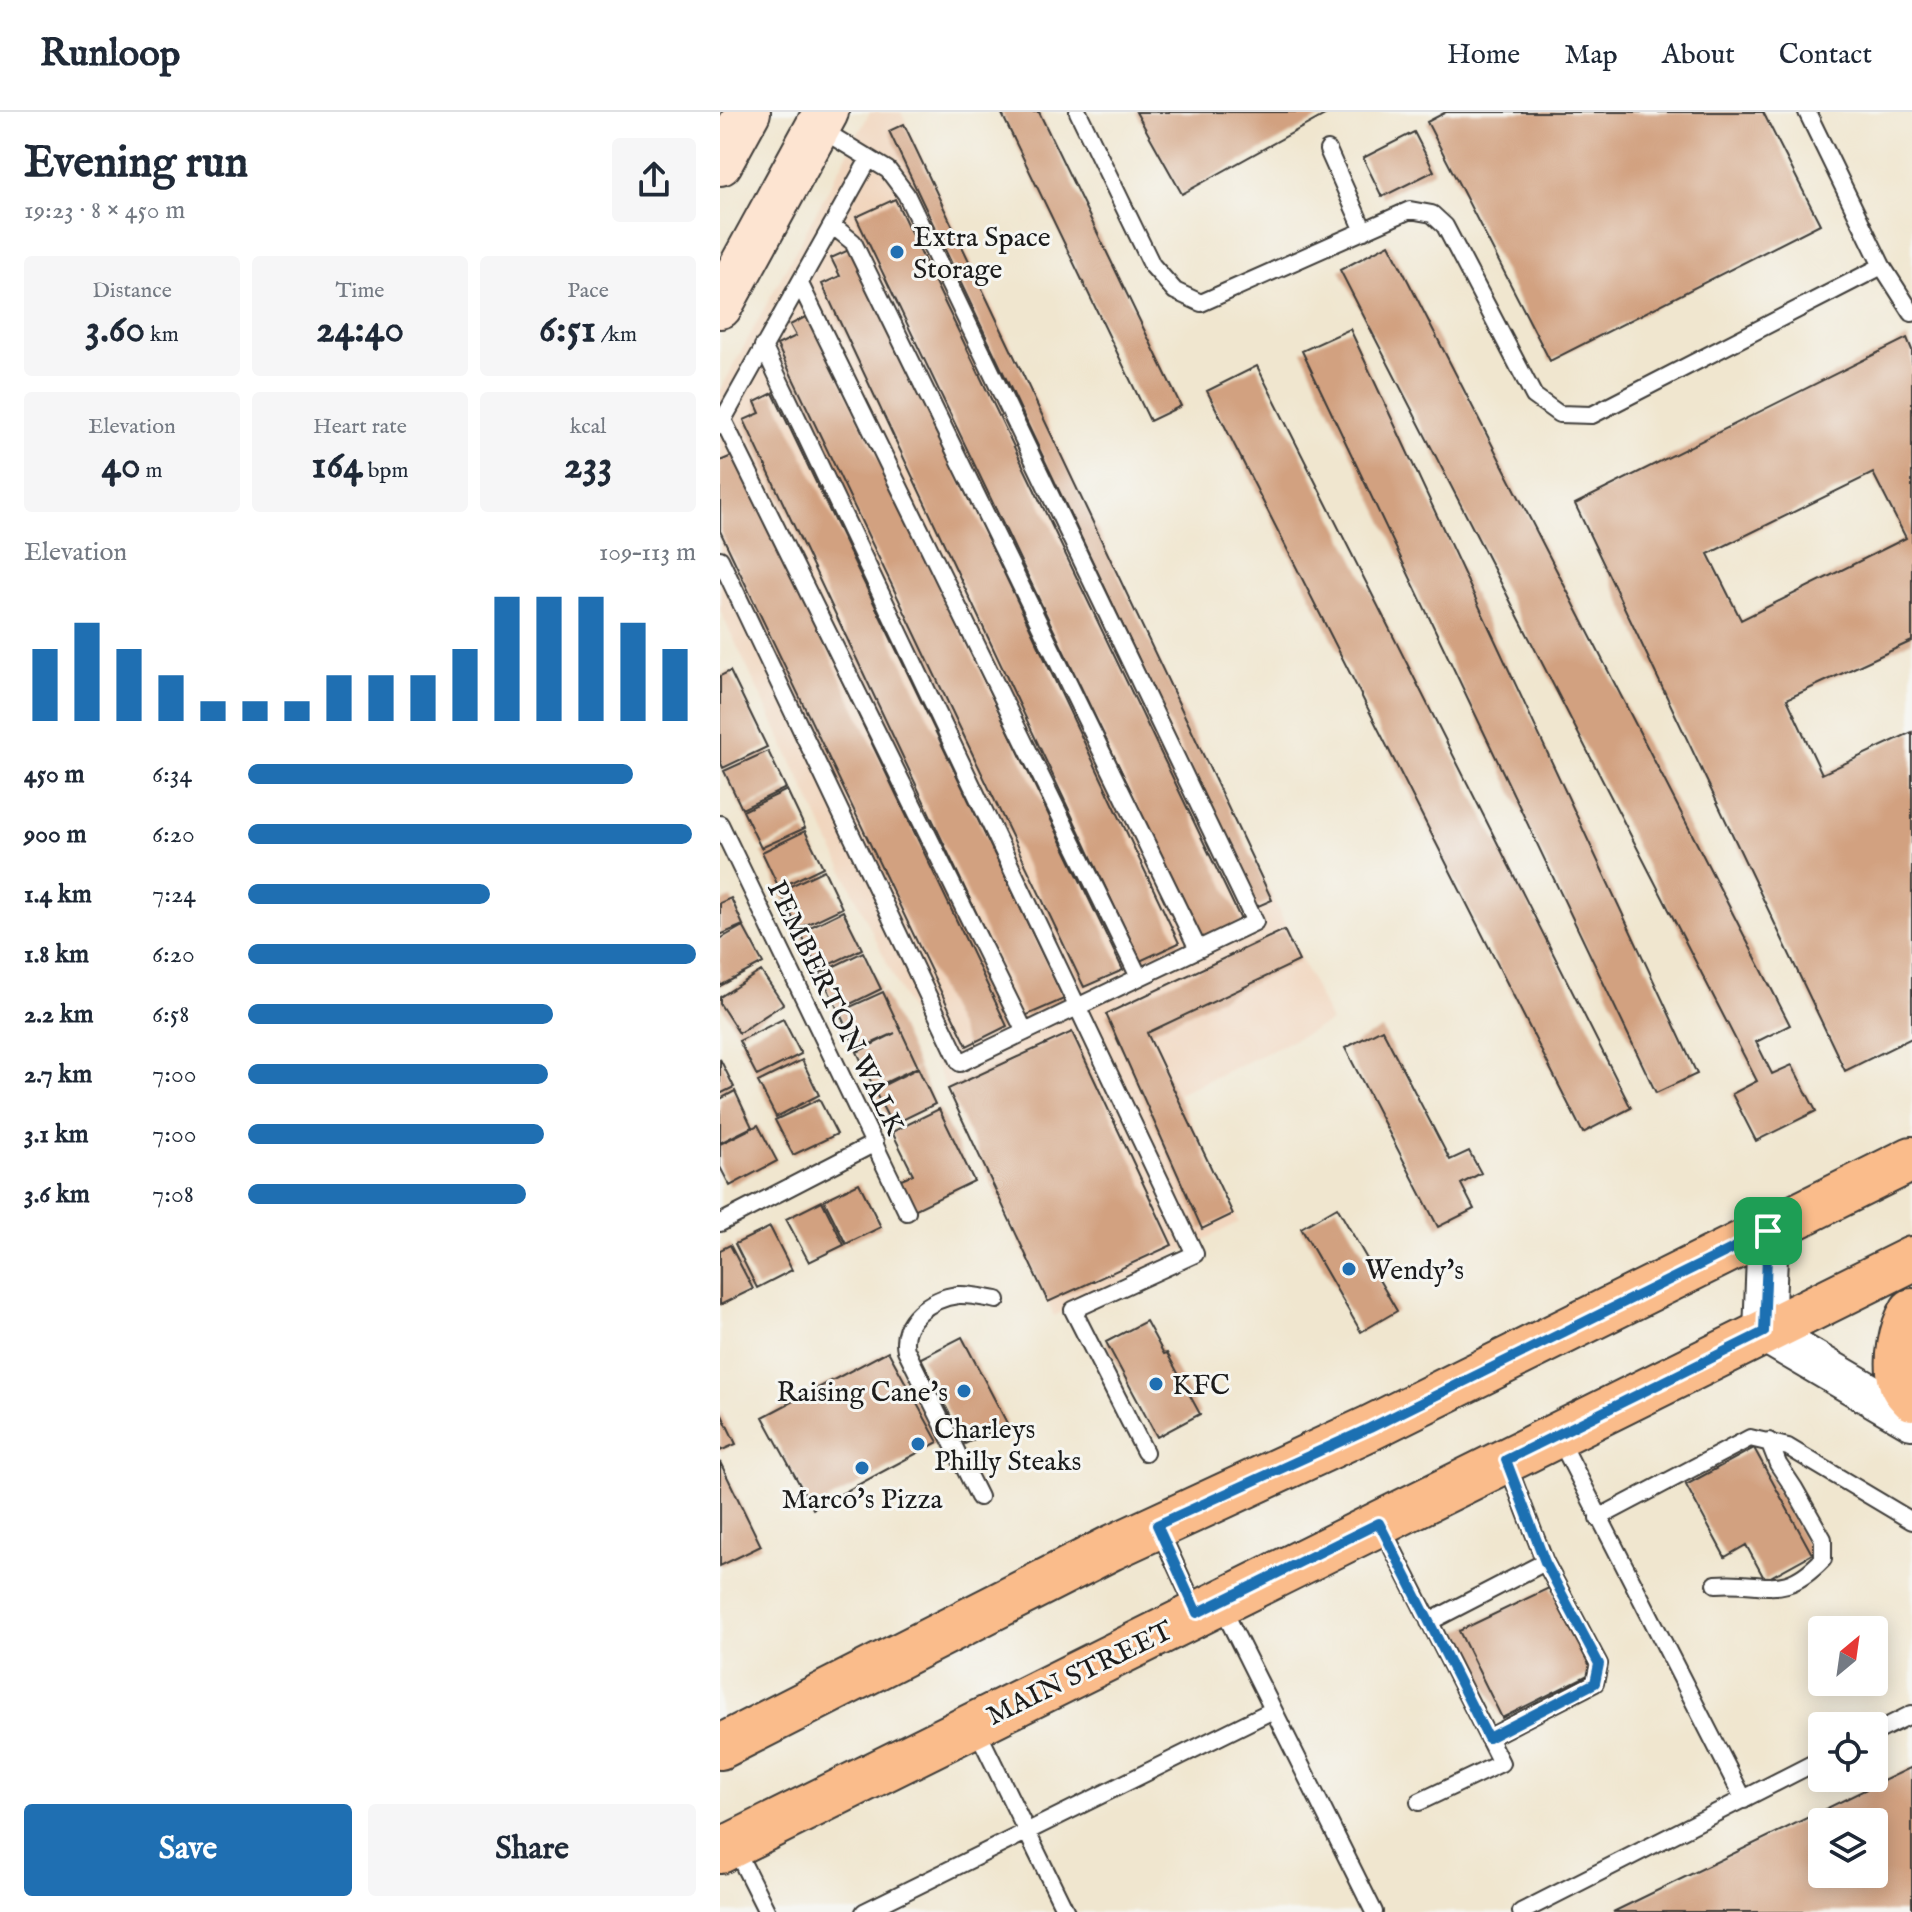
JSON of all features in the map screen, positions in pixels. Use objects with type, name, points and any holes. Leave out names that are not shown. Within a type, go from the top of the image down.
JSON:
[{"type":"main road","points":[[720,163],[748,112]]},
{"type":"main road","points":[[720,306],[822,120]]},
{"type":"main road","points":[[720,1747],[1157,1525],[1370,1428],[1912,1159]]},
{"type":"main road","name":"MAIN STREET","points":[[726,1847],[1912,1259]]},
{"type":"main road","points":[[1912,1311],[1906,1322],[1900,1353],[1901,1384],[1912,1398]]},
{"type":"street","points":[[1768,1231],[1764,1332],[1912,1419]]},
{"type":"lane","points":[[1078,112],[1152,265],[1175,291],[1201,303],[1410,210],[1432,214],[1445,226],[1534,396],[1559,414],[1592,415],[1882,266]]},
{"type":"lane","points":[[1807,112],[1882,266],[1912,313]]},
{"type":"lane","points":[[720,559],[960,1063],[1255,922],[906,194],[888,170],[869,159],[822,120]]},
{"type":"lane","points":[[1328,150],[1364,231]]},
{"type":"lane","points":[[869,159],[722,423],[1025,1032]]},
{"type":"lane","points":[[832,225],[853,242],[1198,949]]},
{"type":"lane","points":[[800,284],[1139,977]]},
{"type":"lane","points":[[763,346],[1195,1254],[1073,1310],[1145,1452]]},
{"type":"lane","name":"PEMBERTON WALK","points":[[720,824],[907,1212]]},
{"type":"lane","points":[[722,1218],[875,1143]]},
{"type":"lane","points":[[979,1497],[906,1350],[905,1337],[913,1317],[948,1298],[968,1296],[997,1300]]},
{"type":"lane","points":[[1557,1434],[1744,1800]]},
{"type":"lane","points":[[1598,1518],[1750,1438],[1788,1447],[1912,1521]]},
{"type":"lane","points":[[1716,1584],[1732,1582],[1763,1588],[1781,1586],[1807,1575],[1823,1559],[1823,1539],[1778,1464],[1769,1441]]},
{"type":"lane","points":[[1488,1738],[1595,1683],[1599,1664],[1545,1562],[1506,1460]]},
{"type":"lane","points":[[1379,1523],[1501,1763],[1419,1802]]},
{"type":"lane","points":[[1157,1525],[1273,1710],[1374,1912]]},
{"type":"lane","points":[[1429,1622],[1545,1562]]},
{"type":"lane","points":[[864,1912],[1273,1710]]},
{"type":"lane","points":[[1888,1726],[1912,1714]]},
{"type":"lane","points":[[974,1724],[1066,1912]]},
{"type":"lane","points":[[1521,1912],[1808,1766]]},
{"type":"lane","points":[[726,1847],[767,1912]]},
{"type":"shaded area","points":[[870,112],[901,112],[1331,1022],[1178,1094],[1239,1222],[1054,1316],[720,610],[720,391]]},
{"type":"building","points":[[1001,112],[1039,112],[1181,406],[1150,421]]},
{"type":"building","points":[[1136,112],[1330,112],[1182,194]]},
{"type":"building","points":[[1446,112],[1763,112],[1820,224],[1550,361],[1427,122]]},
{"type":"building","points":[[904,124],[1272,900],[1256,907],[889,131]]},
{"type":"building","points":[[1414,132],[1434,171],[1382,197],[1363,158]]},
{"type":"building","points":[[895,199],[1242,922],[1202,940],[856,217]]},
{"type":"building","points":[[1389,244],[1790,1025],[1756,1042],[1772,1074],[1792,1065],[1816,1111],[1756,1141],[1732,1094],[1757,1081],[1340,270]]},
{"type":"building","points":[[851,249],[1179,943],[1140,961],[822,284],[840,276],[831,258]]},
{"type":"building","points":[[809,315],[1123,970],[1084,987],[777,345],[796,336],[790,325]]},
{"type":"building","points":[[1350,329],[1697,1074],[1656,1093],[1302,351]]},
{"type":"building","points":[[1907,338],[1912,350],[1912,641],[1787,699],[1822,774],[1912,732],[1912,1038],[1845,1071],[1575,504]],"holes":[[[1873,473],[1906,538],[1741,620],[1708,554]]]},
{"type":"building","points":[[1257,366],[1631,1108],[1583,1133],[1207,391]]},
{"type":"building","points":[[773,393],[1064,999],[1025,1016],[744,420],[760,413],[755,402]]},
{"type":"building","points":[[734,455],[1007,1026],[967,1046],[720,531],[720,461]]},
{"type":"building","points":[[730,671],[767,747],[723,768],[720,761],[720,676]]},
{"type":"building","points":[[768,751],[786,788],[742,809],[724,771]]},
{"type":"building","points":[[787,790],[805,828],[761,848],[743,811]]},
{"type":"building","points":[[805,831],[823,867],[779,888],[762,852]]},
{"type":"building","points":[[824,870],[842,908],[798,929],[780,891]]},
{"type":"building","points":[[731,898],[743,925],[720,935],[720,903]]},
{"type":"building","points":[[843,911],[862,949],[818,970],[800,932]]},
{"type":"building","points":[[743,926],[763,963],[720,986],[720,939]]},
{"type":"building","points":[[1284,930],[1299,961],[1147,1033],[1233,1214],[1202,1229],[1106,1014]]},
{"type":"building","points":[[863,952],[881,989],[838,1010],[820,973]]},
{"type":"building","points":[[761,971],[783,1004],[739,1033],[720,1004],[720,997]]},
{"type":"building","points":[[883,992],[918,1067],[874,1088],[857,1052],[895,1033],[857,1050],[839,1012]]},
{"type":"building","points":[[783,1019],[801,1054],[757,1076],[739,1041]]},
{"type":"building","points":[[1382,1029],[1450,1160],[1469,1151],[1481,1173],[1461,1184],[1474,1209],[1438,1227],[1345,1048]]},
{"type":"building","points":[[1072,1032],[1172,1245],[1048,1302],[948,1089]]},
{"type":"building","points":[[720,1059],[734,1087],[720,1094]]},
{"type":"building","points":[[802,1060],[819,1095],[776,1117],[758,1082]]},
{"type":"building","points":[[918,1068],[935,1104],[892,1125],[874,1090]]},
{"type":"building","points":[[735,1091],[752,1127],[720,1143],[720,1099]]},
{"type":"building","points":[[819,1099],[837,1134],[793,1155],[775,1120]]},
{"type":"building","points":[[939,1109],[974,1181],[914,1210],[899,1180],[913,1174],[892,1132]]},
{"type":"building","points":[[758,1125],[777,1161],[730,1186],[720,1167],[720,1144]]},
{"type":"building","points":[[859,1183],[881,1227],[846,1244],[824,1200]]},
{"type":"building","points":[[822,1201],[844,1245],[809,1262],[786,1219]]},
{"type":"building","name":"Wendy's","points":[[1337,1207],[1397,1311],[1361,1332],[1301,1228]]},
{"type":"building","points":[[770,1227],[792,1270],[757,1288],[735,1244]]},
{"type":"building","points":[[730,1245],[753,1289],[720,1305],[720,1250]]},
{"type":"building","name":"KFC","points":[[1146,1321],[1200,1414],[1157,1437],[1106,1342]]},
{"type":"building","name":"Raising Cane's","points":[[962,1337],[1007,1423],[965,1444],[921,1358]]},
{"type":"building","points":[[888,1351],[938,1442],[813,1509],[763,1417]]},
{"type":"building","points":[[720,1411],[736,1444],[720,1451]]},
{"type":"building","points":[[1754,1448],[1812,1554],[1765,1580],[1746,1545],[1725,1557],[1686,1485]]},
{"type":"building","points":[[720,1462],[761,1546],[720,1566]]},
{"type":"building","points":[[1551,1587],[1594,1672],[1502,1718],[1459,1631]]},
{"type":"building","points":[[1912,1767],[1912,1912],[1613,1912],[1808,1817],[1808,1888],[1888,1888],[1888,1808],[1827,1808],[1860,1792],[1888,1792],[1888,1779]]},
{"type":"place","name":"Extra Space Storage","points":[[897,252]]},
{"type":"place","name":"Wendy's","points":[[1349,1269]]},
{"type":"place","name":"KFC","points":[[1156,1384]]},
{"type":"place","name":"Raising Cane's","points":[[964,1391]]},
{"type":"place","name":"Charleys Philly Steaks","points":[[918,1444]]},
{"type":"place","name":"Marco's Pizza","points":[[862,1468]]},
{"type":"route","points":[[1768,1231],[1764,1332],[1506,1460],[1545,1562],[1599,1664],[1595,1683],[1488,1738],[1379,1523],[1197,1613],[1157,1525],[1370,1428],[1768,1231]]}]
